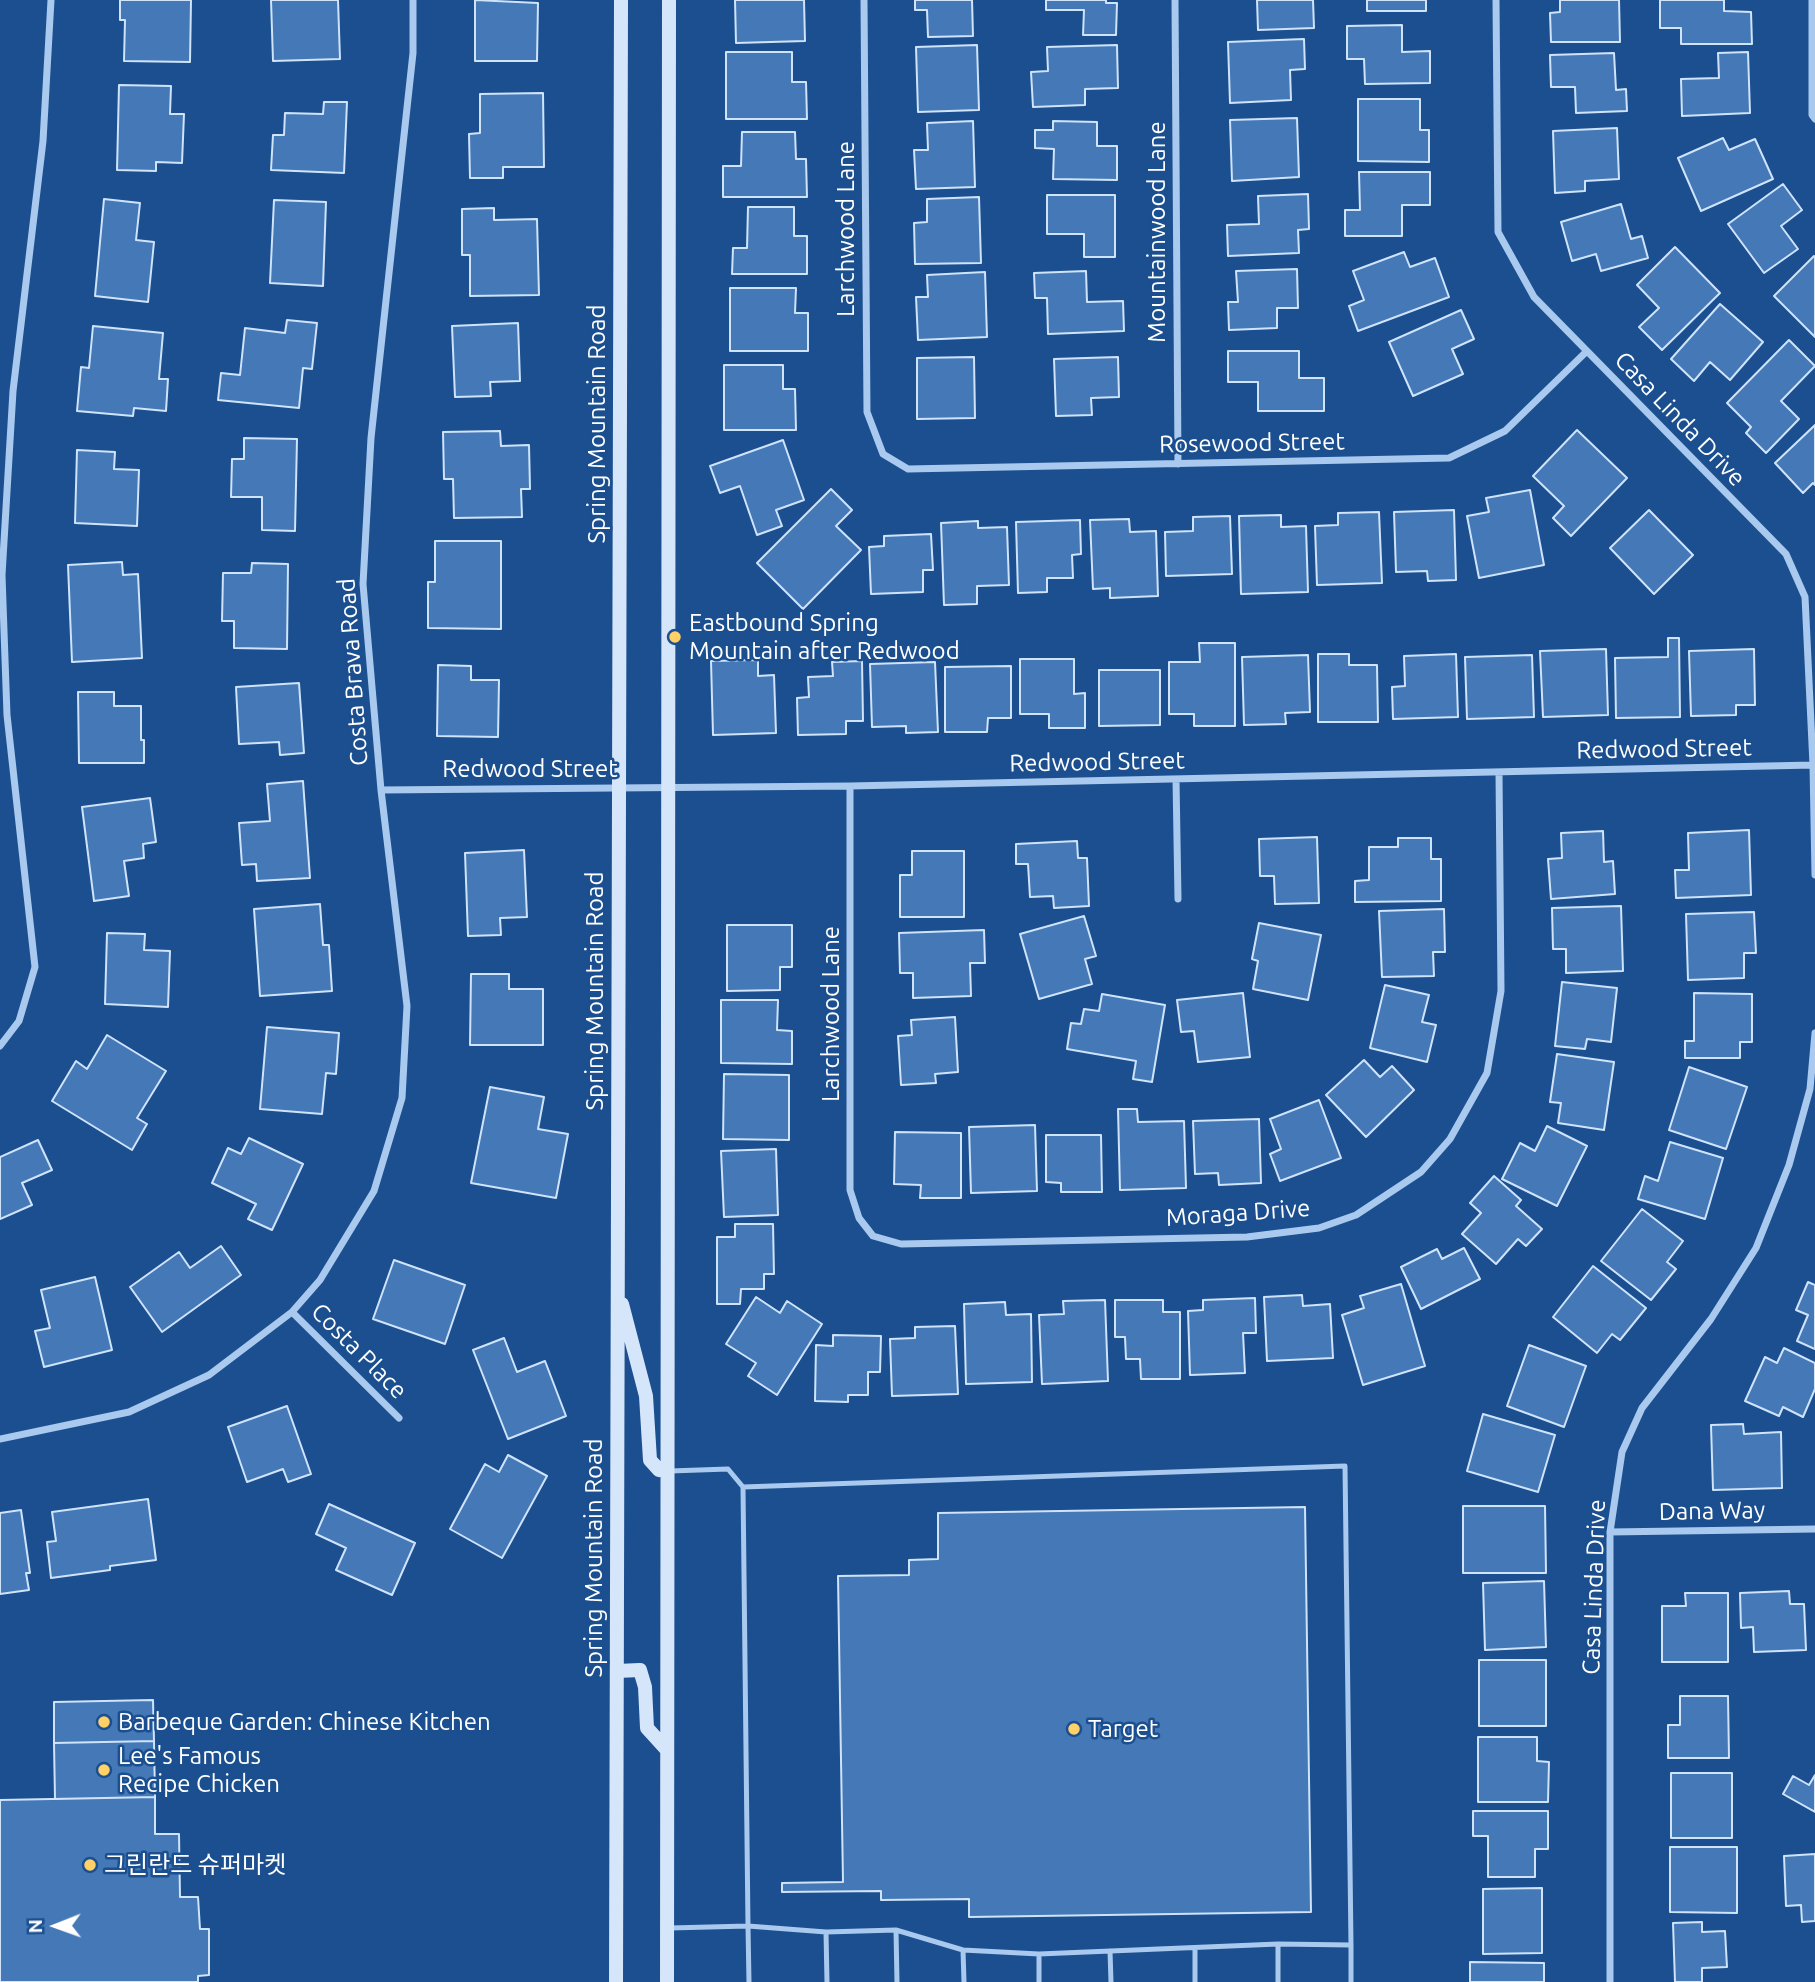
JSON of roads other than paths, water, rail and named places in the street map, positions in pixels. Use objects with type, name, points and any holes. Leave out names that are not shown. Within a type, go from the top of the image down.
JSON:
[{"type":"main road","name":"Spring Mountain Road","points":[[616,1982],[621,0]]},
{"type":"main road","points":[[667,1982],[669,0]]},
{"type":"main road","points":[[617,1286],[646,1396],[650,1460],[659,1470],[667,1471]]},
{"type":"main road","points":[[617,1671],[640,1670],[645,1687],[647,1728],[667,1750]]},
{"type":"street","points":[[0,1046],[19,1021],[35,967],[3,715],[2,575],[13,391],[43,141],[51,0]]},
{"type":"street","name":"Costa Brava Road","points":[[0,1439],[129,1412],[209,1375],[292,1312],[320,1280],[374,1191],[402,1098],[407,1006],[381,790],[363,584],[371,438],[413,53],[413,0]]},
{"type":"street","name":"Larchwood Lane","points":[[864,0],[867,412],[883,454]]},
{"type":"street","name":"Mountainwood Lane","points":[[1175,0],[1178,464]]},
{"type":"street","name":"Casa Linda Drive","points":[[1496,0],[1498,232],[1534,297],[1786,554],[1805,597],[1815,875]]},
{"type":"street","points":[[1812,0],[1812,115],[1815,119]]},
{"type":"street","name":"Rosewood Street","points":[[883,454],[908,469],[1449,458],[1504,431],[1587,351]]},
{"type":"street","points":[[1805,597],[1815,597]]},
{"type":"street","name":"Redwood Street","points":[[381,790],[850,786],[1813,765]]},
{"type":"street","name":"Moraga Drive","points":[[873,1236],[901,1244],[1259,1235],[1319,1228],[1356,1215],[1421,1171],[1450,1139],[1487,1073],[1501,991],[1499,772]]},
{"type":"street","points":[[1176,779],[1178,899]]},
{"type":"street","name":"Larchwood Lane","points":[[850,786],[850,1190],[859,1218],[873,1236]]},
{"type":"street","name":"Casa Linda Drive","points":[[1610,1982],[1610,1531],[1622,1452],[1642,1408],[1711,1319],[1756,1248],[1789,1165],[1810,1089],[1815,1033]]},
{"type":"street","name":"Costa Place","points":[[292,1312],[399,1418]]},
{"type":"street","name":"Dana Way","points":[[1610,1531],[1815,1529]]},
{"type":"lane","points":[[743,1487],[1345,1466],[1351,1982]]},
{"type":"lane","points":[[667,1471],[728,1469],[743,1487],[749,1982]]},
{"type":"lane","points":[[666,1928],[748,1926],[826,1932],[896,1930],[963,1950],[1039,1954],[1278,1944],[1351,1945]]},
{"type":"lane","points":[[896,1930],[897,1982]]},
{"type":"lane","points":[[826,1932],[827,1982]]},
{"type":"lane","points":[[1278,1944],[1278,1982]]},
{"type":"lane","points":[[1195,1948],[1195,1982]]},
{"type":"lane","points":[[963,1950],[964,1982]]},
{"type":"lane","points":[[1110,1951],[1111,1982]]},
{"type":"lane","points":[[1039,1954],[1039,1982]]},
{"type":"place","name":"Eastbound Spring Mountain after Redwood","points":[[675,637]]},
{"type":"place","name":"Barbeque Garden: Chinese Kitchen","points":[[104,1722]]},
{"type":"place","name":"Target","points":[[1074,1729]]},
{"type":"place","name":"Lee's Famous Recipe Chicken","points":[[104,1770]]},
{"type":"place","name":"그린란드 슈퍼마켓","points":[[90,1865]]}]
